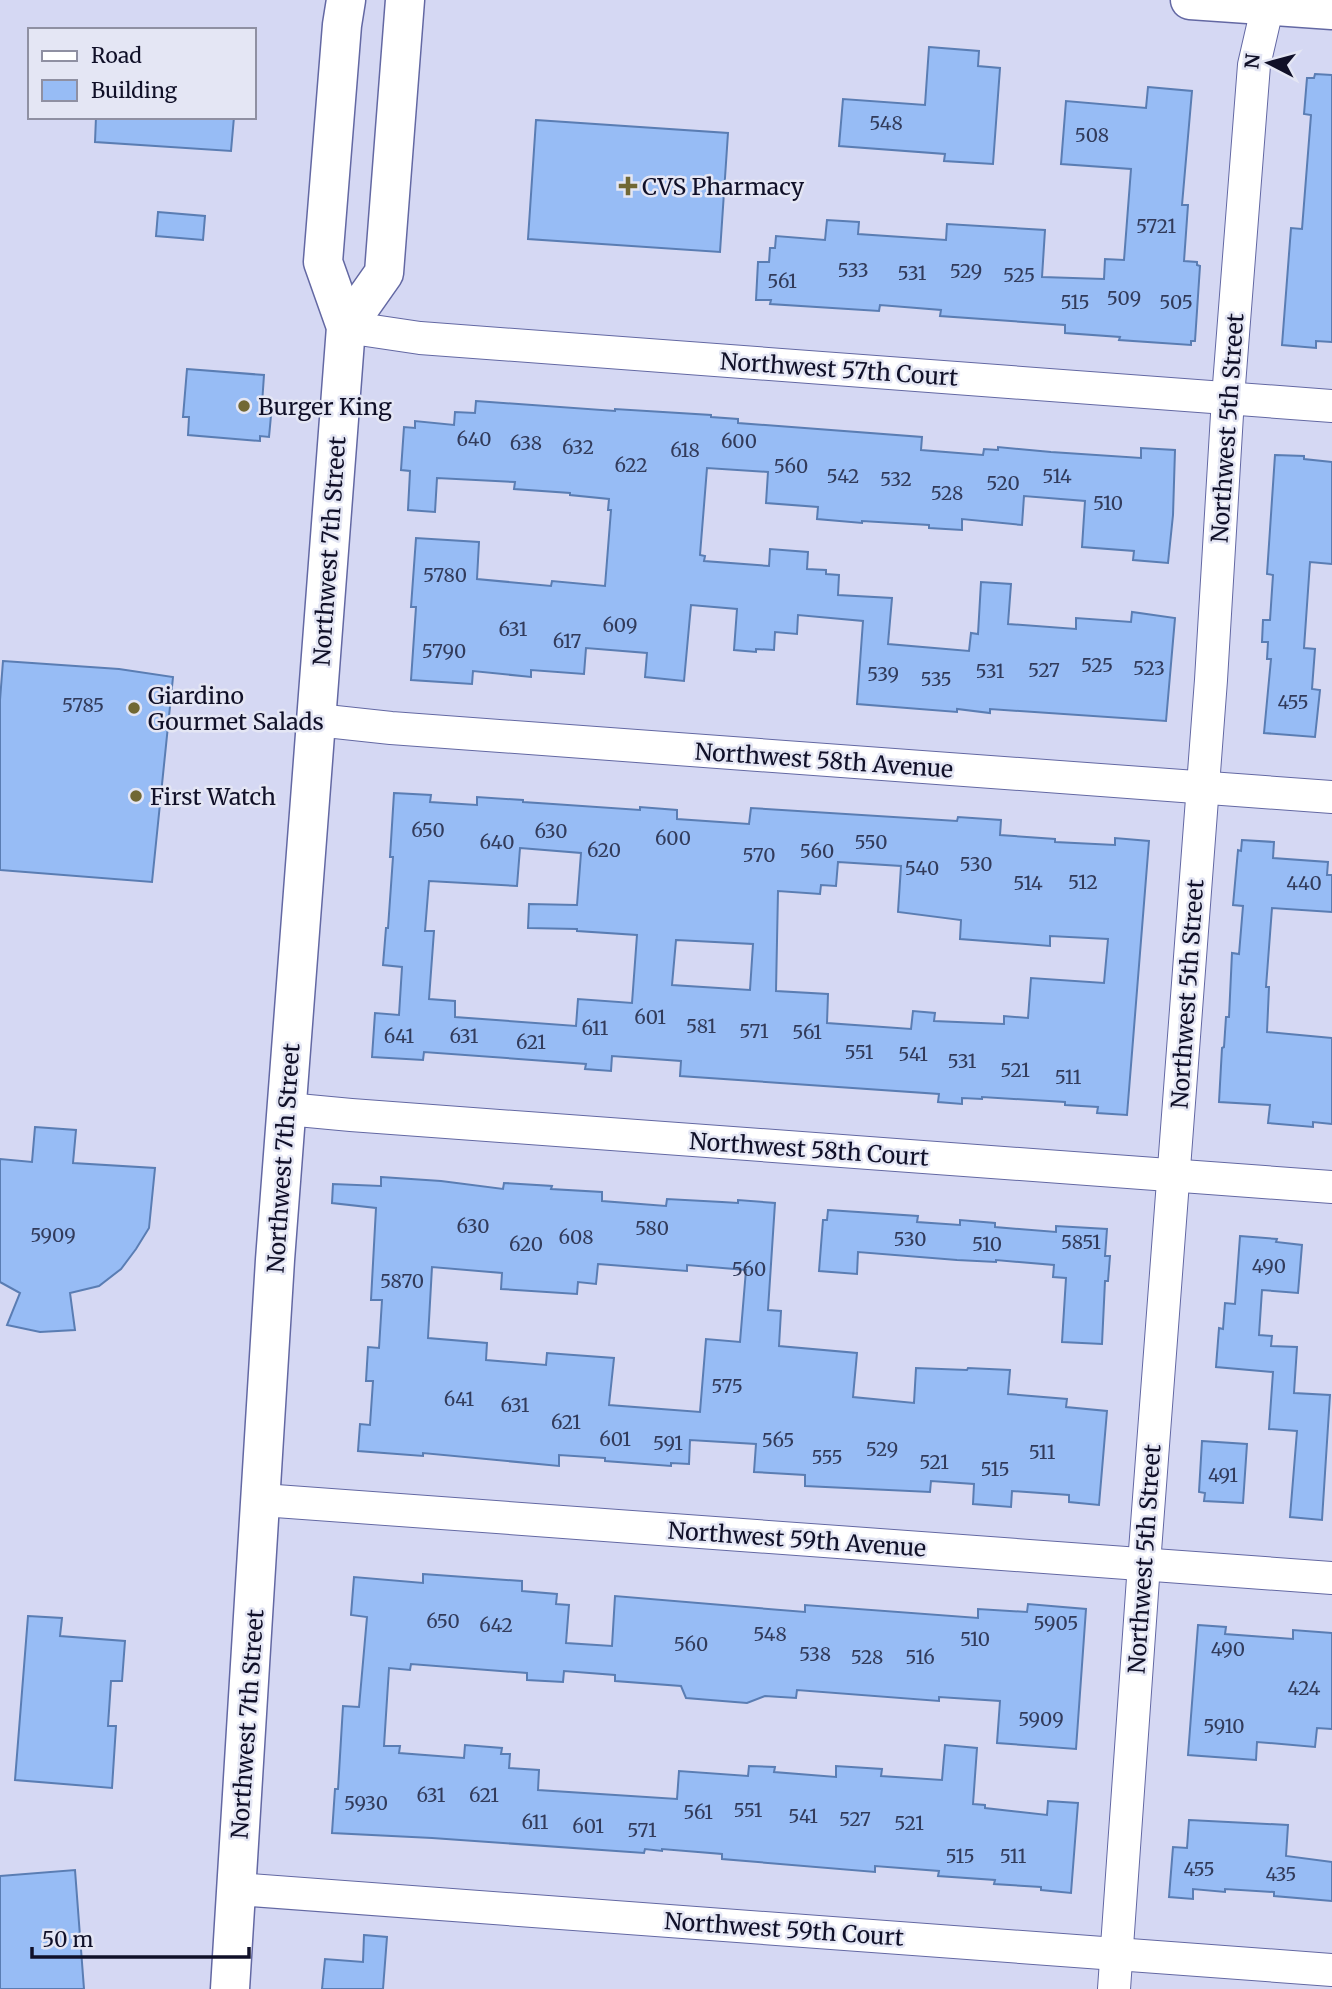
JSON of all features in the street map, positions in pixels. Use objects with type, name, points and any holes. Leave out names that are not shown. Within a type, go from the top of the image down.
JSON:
[{"type":"main road","name":"Northwest 7th Street","points":[[230,1989],[275,1273],[346,327],[323,262],[346,0]]},
{"type":"main road","points":[[346,327],[384,273],[405,0]]},
{"type":"main road","points":[[1190,0],[1268,3],[1332,10]]},
{"type":"street","name":"Northwest 5th Street","points":[[1114,1989],[1228,398],[1254,65],[1268,3]]},
{"type":"street","name":"Northwest 57th Court","points":[[346,327],[420,338],[1332,406]]},
{"type":"street","name":"Northwest 58th Avenue","points":[[317,720],[1332,797]]},
{"type":"street","name":"Northwest 58th Court","points":[[287,1109],[1332,1187]]},
{"type":"street","name":"Northwest 59th Avenue","points":[[262,1500],[1332,1578]]},
{"type":"street","name":"Northwest 59th Court","points":[[236,1889],[1332,1970]]},
{"type":"building","points":[[929,47],[979,51],[978,66],[1000,68],[993,164],[944,161],[945,154],[839,146],[843,99],[925,105]]},
{"type":"building","points":[[1315,74],[1332,75],[1332,342],[1316,341],[1316,348],[1282,345],[1291,228],[1302,229],[1311,115],[1304,114],[1307,78],[1314,78]]},
{"type":"building","points":[[1148,87],[1192,91],[1182,205],[1188,205],[1184,261],[1197,262],[1200,266],[1195,341],[1191,341],[1191,345],[1065,333],[1065,325],[940,316],[941,310],[880,305],[879,311],[770,304],[771,300],[756,300],[758,262],[769,262],[770,248],[775,248],[776,236],[825,240],[827,220],[859,222],[858,234],[946,240],[947,224],[1045,230],[1042,277],[1104,279],[1105,259],[1124,260],[1131,169],[1061,164],[1066,101],[1146,108]]},
{"type":"building","points":[[96,119],[234,119],[231,151],[95,142]]},
{"type":"building","name":"CVS Pharmacy","points":[[536,120],[728,133],[720,252],[528,239]]},
{"type":"building","points":[[158,212],[205,216],[203,240],[156,236]]},
{"type":"building","points":[[187,369],[264,375],[262,404],[272,405],[269,437],[260,436],[260,441],[188,435],[189,417],[183,417]]},
{"type":"building","points":[[476,401],[711,415],[738,419],[738,423],[922,437],[921,450],[983,455],[984,449],[998,450],[998,447],[1141,458],[1141,448],[1175,450],[1168,563],[1133,560],[1134,551],[1082,547],[1085,501],[1024,496],[1022,525],[962,519],[962,530],[929,528],[929,525],[862,523],[817,519],[818,507],[766,503],[768,472],[707,468],[700,555],[705,556],[704,561],[769,566],[770,549],[808,552],[807,569],[826,570],[826,574],[839,575],[838,595],[892,598],[888,644],[969,651],[971,633],[978,634],[981,582],[1011,584],[1008,624],[1076,629],[1076,618],[1131,622],[1132,612],[1175,618],[1166,721],[990,709],[990,713],[957,709],[957,712],[857,704],[863,621],[798,615],[797,634],[775,632],[774,650],[734,650],[737,609],[691,605],[684,681],[645,677],[647,653],[586,648],[584,674],[531,670],[531,677],[473,671],[472,684],[411,680],[416,607],[411,607],[416,538],[479,542],[477,579],[551,586],[552,581],[605,586],[611,510],[608,510],[609,499],[514,489],[515,482],[437,478],[435,512],[408,510],[410,471],[401,470],[404,427],[415,428],[415,421],[454,425],[455,412],[475,413]]},
{"type":"building","points":[[1275,455],[1304,456],[1304,459],[1332,462],[1332,564],[1310,562],[1304,648],[1315,649],[1312,689],[1320,690],[1315,737],[1264,733],[1271,659],[1267,659],[1268,642],[1262,642],[1263,620],[1270,620],[1273,575],[1267,574]]},
{"type":"building","points":[[3,661],[119,669],[173,677],[152,882],[0,870],[0,700]]},
{"type":"building","points":[[394,793],[431,795],[430,802],[477,805],[477,797],[640,810],[640,807],[677,810],[677,819],[749,824],[751,808],[957,821],[958,817],[1001,820],[1000,835],[1055,839],[1055,842],[1115,845],[1115,838],[1149,841],[1127,1115],[1097,1113],[1098,1107],[1065,1105],[1065,1102],[982,1097],[962,1098],[962,1104],[938,1102],[939,1094],[680,1076],[681,1061],[612,1056],[611,1071],[585,1069],[586,1064],[424,1052],[423,1060],[372,1057],[375,1013],[399,1015],[402,967],[383,965],[393,857],[390,857]],"holes":[[[520,848],[581,853],[577,905],[529,904],[528,928],[577,929],[637,935],[632,1003],[578,999],[576,1026],[455,1017],[455,1001],[429,999],[434,931],[425,931],[429,881],[517,886]],[[838,862],[901,866],[898,912],[961,920],[960,939],[1050,946],[1050,936],[1108,939],[1104,983],[1031,978],[1028,1018],[1004,1016],[1004,1024],[934,1021],[935,1013],[913,1011],[911,1029],[827,1023],[828,994],[776,991],[778,891],[820,894],[821,885],[836,886]],[[676,940],[753,944],[750,990],[672,985]]]},
{"type":"building","points":[[1242,840],[1274,842],[1273,858],[1328,862],[1327,875],[1332,875],[1332,912],[1272,908],[1266,987],[1269,987],[1267,1032],[1332,1038],[1332,1124],[1313,1122],[1313,1127],[1268,1123],[1270,1105],[1219,1102],[1222,1048],[1226,1017],[1229,1017],[1232,953],[1239,954],[1243,906],[1233,905],[1238,850],[1241,851]]},
{"type":"building","points":[[35,1127],[76,1130],[73,1163],[155,1168],[149,1228],[121,1269],[99,1286],[70,1293],[75,1330],[40,1332],[7,1325],[20,1293],[0,1282],[0,1159],[32,1162]]},
{"type":"building","points":[[381,1177],[503,1189],[504,1183],[552,1186],[551,1189],[602,1192],[602,1201],[666,1206],[667,1199],[775,1203],[768,1310],[781,1311],[779,1346],[857,1353],[853,1397],[914,1403],[916,1368],[1010,1370],[1008,1394],[1067,1399],[1066,1407],[1107,1411],[1099,1505],[1069,1502],[1069,1495],[1012,1491],[1011,1507],[973,1504],[974,1484],[931,1481],[930,1492],[805,1486],[805,1475],[754,1472],[756,1444],[690,1440],[689,1464],[671,1463],[671,1466],[559,1455],[559,1466],[423,1453],[423,1456],[358,1451],[360,1424],[370,1425],[373,1381],[366,1381],[368,1347],[379,1348],[382,1300],[371,1300],[376,1208],[332,1203],[333,1184],[381,1186]],"holes":[[[598,1264],[687,1271],[687,1265],[746,1270],[740,1342],[706,1339],[700,1412],[609,1405],[614,1358],[547,1353],[546,1365],[486,1360],[487,1343],[428,1338],[432,1267],[502,1273],[501,1289],[577,1294],[578,1282],[596,1284]]]},
{"type":"building","points":[[828,1210],[918,1216],[917,1222],[960,1225],[960,1220],[995,1223],[995,1227],[1056,1232],[1056,1226],[1107,1229],[1105,1256],[1110,1256],[1108,1281],[1105,1281],[1102,1344],[1062,1342],[1066,1278],[1053,1277],[1054,1265],[858,1252],[857,1274],[819,1271],[823,1220],[827,1220]]},
{"type":"building","points":[[1240,1236],[1277,1239],[1276,1242],[1302,1245],[1298,1293],[1262,1290],[1259,1335],[1272,1336],[1271,1346],[1297,1347],[1294,1393],[1330,1395],[1322,1520],[1290,1517],[1297,1431],[1269,1429],[1273,1372],[1216,1367],[1219,1328],[1223,1329],[1225,1303],[1235,1304]]},
{"type":"building","points":[[1202,1441],[1247,1444],[1243,1503],[1204,1501],[1205,1493],[1199,1492]]},
{"type":"building","points":[[423,1574],[522,1581],[522,1591],[557,1594],[556,1604],[569,1605],[566,1643],[612,1646],[615,1596],[805,1612],[805,1605],[978,1618],[978,1609],[1027,1612],[1028,1604],[1086,1609],[1076,1749],[997,1743],[1000,1701],[939,1697],[939,1701],[797,1690],[796,1698],[765,1696],[747,1703],[686,1698],[681,1686],[615,1681],[615,1675],[564,1671],[563,1682],[527,1680],[527,1673],[411,1664],[410,1670],[389,1668],[384,1746],[400,1746],[399,1753],[464,1758],[465,1745],[502,1748],[501,1754],[510,1754],[509,1768],[539,1770],[538,1790],[677,1799],[679,1771],[748,1776],[749,1766],[775,1767],[774,1772],[836,1777],[836,1766],[882,1769],[881,1776],[942,1780],[945,1745],[977,1748],[973,1804],[985,1805],[985,1808],[1047,1815],[1048,1801],[1078,1803],[1071,1893],[1041,1890],[1041,1887],[994,1884],[995,1880],[938,1876],[939,1871],[875,1866],[875,1872],[722,1859],[722,1854],[662,1849],[645,1849],[644,1853],[332,1833],[335,1789],[338,1789],[343,1706],[359,1707],[367,1617],[351,1615],[354,1577],[423,1583]]},
{"type":"building","points":[[28,1616],[62,1618],[60,1636],[125,1641],[122,1681],[111,1681],[108,1726],[116,1726],[112,1788],[15,1780]]},
{"type":"building","points":[[1198,1625],[1226,1627],[1225,1634],[1293,1639],[1293,1630],[1332,1633],[1332,1729],[1317,1728],[1315,1747],[1257,1742],[1256,1760],[1188,1755]]},
{"type":"building","points":[[1189,1820],[1288,1825],[1286,1856],[1332,1862],[1332,1901],[1274,1896],[1274,1892],[1225,1889],[1225,1892],[1193,1889],[1193,1899],[1169,1897],[1173,1847],[1187,1848]]},
{"type":"building","points":[[75,1870],[84,1989],[0,1989],[0,1876]]},
{"type":"building","points":[[364,1935],[387,1937],[383,1989],[322,1989],[325,1959],[363,1962]]},
{"type":"place","name":"CVS Pharmacy","points":[[628,186]]},
{"type":"place","name":"Burger King","points":[[244,406]]},
{"type":"place","name":"Giardino Gourmet Salads","points":[[134,708]]},
{"type":"place","name":"First Watch","points":[[136,796]]}]
